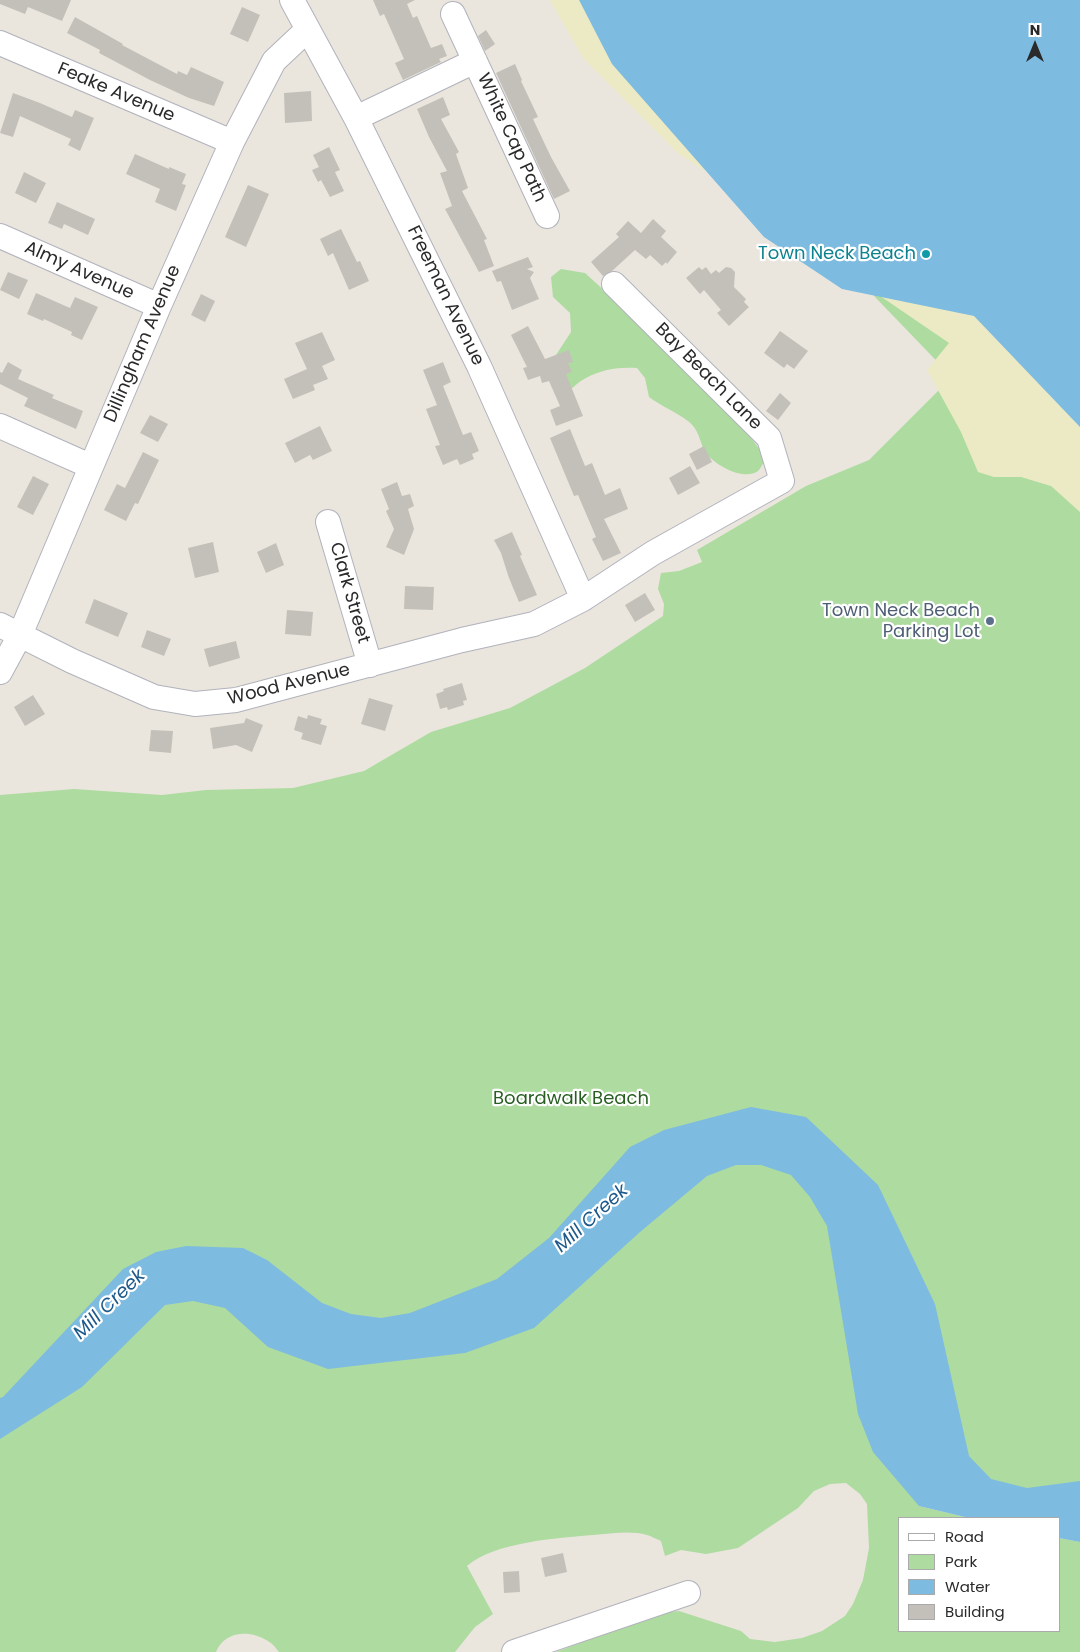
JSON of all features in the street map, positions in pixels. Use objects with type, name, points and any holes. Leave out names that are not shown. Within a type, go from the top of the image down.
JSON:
[{"type":"street","name":"Freeman Avenue","points":[[292,0],[356,118],[479,366],[583,599]]},
{"type":"street","name":"White Cap Path","points":[[453,14],[547,216]]},
{"type":"street","name":"Dillingham Avenue","points":[[0,672],[10,630],[90,466],[232,142],[274,61],[307,30]]},
{"type":"street","name":"Feake Avenue","points":[[0,43],[232,142]]},
{"type":"street","name":"White Cap Path","points":[[356,118],[475,61]]},
{"type":"street","name":"Almy Avenue","points":[[0,236],[159,306]]},
{"type":"street","name":"Bay Beach Lane","points":[[614,284],[769,438],[782,481]]},
{"type":"street","points":[[0,426],[90,466]]},
{"type":"street","name":"Wood Avenue","points":[[10,630],[72,662],[154,697],[195,704],[236,700],[462,640],[534,624],[583,599],[653,552],[782,481]]},
{"type":"street","name":"Clark Street","points":[[328,522],[370,665]]},
{"type":"street","points":[[514,1652],[688,1593]]},
{"type":"green space","name":"Boardwalk Beach","points":[[824,244],[1080,351],[1080,1526],[1060,1517],[919,1506],[965,1517],[898,1517],[898,1632],[1060,1632],[1060,1538],[1080,1542],[1080,1652],[556,1652],[659,1613],[679,1611],[741,1631],[750,1639],[775,1642],[802,1638],[822,1631],[845,1616],[853,1604],[863,1580],[869,1548],[867,1504],[860,1494],[846,1483],[830,1484],[814,1491],[798,1508],[738,1548],[706,1554],[681,1550],[665,1556],[661,1541],[647,1535],[627,1533],[545,1540],[493,1551],[467,1566],[493,1614],[475,1627],[455,1652],[279,1652],[272,1644],[261,1637],[238,1634],[225,1640],[216,1652],[0,1652],[0,795],[74,789],[162,795],[206,790],[293,788],[364,771],[431,732],[510,708],[585,668],[663,616],[664,604],[658,589],[661,573],[679,571],[702,562],[697,550],[806,486],[869,460],[952,377]]},
{"type":"green space","points":[[561,269],[585,273],[631,315],[745,430],[760,450],[764,462],[758,471],[752,474],[738,473],[723,467],[711,459],[704,450],[698,433],[692,425],[649,397],[645,378],[637,368],[617,368],[598,372],[568,390],[557,391],[551,386],[556,355],[571,332],[570,313],[553,297],[551,277]]},
{"type":"sand","name":"Town Neck Beach","points":[[550,0],[727,0],[1080,312],[1080,512],[1051,486],[1021,477],[994,477],[978,472],[961,432],[927,370],[949,343],[826,259],[765,209],[679,154],[583,58]]},
{"type":"water","points":[[579,0],[1080,0],[1080,427],[974,316],[842,289],[764,237],[612,64]]},
{"type":"water","name":"Mill Creek","points":[[751,1107],[806,1117],[878,1185],[935,1304],[969,1456],[991,1479],[1027,1488],[1080,1481],[1080,1542],[1060,1538],[1060,1517],[965,1517],[919,1506],[873,1452],[858,1414],[827,1226],[810,1197],[791,1175],[761,1165],[736,1165],[707,1176],[640,1232],[534,1328],[465,1353],[328,1369],[268,1347],[225,1308],[193,1301],[165,1305],[82,1387],[0,1439],[0,1398],[123,1269],[156,1252],[186,1246],[243,1248],[267,1260],[322,1303],[351,1314],[381,1318],[410,1313],[497,1279],[549,1238],[630,1147],[664,1130]]},
{"type":"building","points":[[0,0],[71,0],[62,21],[28,7],[25,14],[0,4]]},
{"type":"building","points":[[373,0],[415,0],[407,4],[413,18],[417,16],[431,48],[442,44],[447,56],[439,59],[441,62],[403,80],[395,63],[404,59],[384,14],[380,16]]},
{"type":"building","points":[[242,7],[260,15],[248,42],[230,34]]},
{"type":"building","points":[[75,17],[122,45],[177,74],[178,71],[187,75],[191,67],[224,82],[214,106],[189,98],[150,80],[99,53],[100,50],[67,33]]},
{"type":"building","points":[[486,30],[495,44],[485,51],[478,36]]},
{"type":"building","points":[[515,64],[538,117],[533,119],[570,191],[554,199],[496,73]]},
{"type":"building","points":[[311,91],[312,121],[285,123],[284,93]]},
{"type":"building","points":[[13,93],[72,117],[75,110],[94,118],[80,151],[68,145],[71,139],[20,116],[13,137],[0,133]]},
{"type":"building","points":[[443,97],[450,115],[441,119],[459,152],[456,154],[468,188],[462,191],[487,239],[484,240],[494,266],[479,272],[445,209],[452,206],[440,173],[447,171],[417,109]]},
{"type":"building","points":[[329,147],[340,170],[335,172],[344,191],[330,197],[321,180],[318,182],[312,170],[319,167],[313,155]]},
{"type":"building","points":[[135,154],[169,169],[169,167],[186,174],[182,184],[186,185],[176,211],[155,202],[160,189],[126,174]]},
{"type":"building","points":[[24,172],[46,183],[36,203],[15,193]]},
{"type":"building","points":[[248,185],[269,194],[246,247],[225,237]]},
{"type":"building","points":[[57,202],[95,219],[88,235],[64,224],[62,229],[48,223]]},
{"type":"building","points":[[653,219],[666,231],[661,237],[677,252],[667,264],[666,262],[662,266],[650,255],[646,259],[635,250],[612,271],[603,276],[591,262],[619,237],[616,234],[628,221],[641,233]]},
{"type":"building","points":[[341,229],[357,262],[360,261],[369,281],[349,290],[333,253],[328,256],[320,239]]},
{"type":"building","points":[[528,257],[533,267],[527,269],[534,272],[530,278],[539,299],[512,310],[501,281],[497,282],[492,271]]},
{"type":"building","points":[[699,267],[702,270],[706,267],[711,274],[716,270],[719,273],[726,267],[731,268],[735,272],[734,287],[746,299],[744,302],[749,307],[729,326],[717,313],[721,310],[704,290],[700,294],[686,278]]},
{"type":"building","points":[[8,272],[28,280],[19,299],[0,290]]},
{"type":"building","points":[[36,293],[70,308],[75,297],[98,307],[82,340],[71,335],[72,332],[44,319],[43,321],[27,314]]},
{"type":"building","points":[[201,294],[215,301],[205,322],[191,315]]},
{"type":"building","points":[[528,326],[545,359],[569,350],[573,362],[568,363],[572,372],[566,374],[583,416],[556,426],[550,410],[560,406],[549,381],[542,383],[540,376],[528,380],[523,368],[527,367],[511,335]]},
{"type":"building","points":[[780,331],[808,351],[794,369],[787,364],[784,368],[764,353]]},
{"type":"building","points":[[322,332],[335,360],[322,366],[328,379],[313,385],[315,390],[293,399],[284,379],[307,369],[295,343]]},
{"type":"building","points":[[8,362],[22,370],[18,379],[54,395],[52,398],[83,411],[76,429],[24,406],[28,398],[0,384],[0,372],[2,373]]},
{"type":"building","points":[[443,362],[451,382],[443,386],[463,435],[471,432],[479,451],[472,454],[474,459],[460,465],[457,459],[443,465],[435,446],[440,445],[426,409],[437,405],[423,370]]},
{"type":"building","points":[[780,393],[791,403],[778,420],[766,411]]},
{"type":"building","points":[[150,415],[168,424],[158,442],[140,433]]},
{"type":"building","points":[[320,426],[332,451],[313,460],[310,455],[295,463],[285,443]]},
{"type":"building","points":[[570,429],[585,466],[592,463],[605,495],[620,488],[628,509],[604,519],[621,553],[603,561],[592,539],[596,537],[578,495],[574,496],[550,438]]},
{"type":"building","points":[[704,446],[712,462],[697,470],[689,454]]},
{"type":"building","points":[[143,452],[159,460],[138,504],[135,503],[126,521],[104,510],[117,484],[125,488]]},
{"type":"building","points":[[690,466],[700,483],[678,495],[669,478]]},
{"type":"building","points":[[33,476],[49,484],[33,515],[17,507]]},
{"type":"building","points":[[397,482],[402,496],[410,494],[414,506],[408,509],[414,529],[404,555],[386,547],[394,529],[386,511],[389,509],[381,489]]},
{"type":"building","points":[[512,532],[537,595],[519,602],[501,553],[494,540]]},
{"type":"building","points":[[213,542],[219,572],[195,578],[188,548]]},
{"type":"building","points":[[276,543],[284,565],[266,573],[257,552]]},
{"type":"building","points":[[405,586],[434,587],[433,610],[404,609]]},
{"type":"building","points":[[645,593],[655,610],[635,622],[625,605]]},
{"type":"building","points":[[94,599],[128,613],[118,637],[85,623]]},
{"type":"building","points":[[287,610],[313,612],[311,636],[285,634]]},
{"type":"building","points":[[147,630],[171,639],[164,656],[141,647]]},
{"type":"building","points":[[236,641],[240,658],[209,667],[204,649]]},
{"type":"building","points":[[462,683],[467,700],[463,701],[464,705],[448,710],[447,707],[440,709],[436,694],[444,691],[443,689]]},
{"type":"building","points":[[33,695],[45,714],[25,726],[14,707]]},
{"type":"building","points":[[369,698],[393,705],[385,731],[361,724]]},
{"type":"building","points":[[308,715],[322,719],[320,724],[327,726],[321,745],[301,739],[303,733],[294,730],[298,716],[307,719]]},
{"type":"building","points":[[246,718],[263,725],[252,752],[236,745],[213,749],[210,728],[244,723]]},
{"type":"building","points":[[151,730],[173,731],[171,753],[149,751]]},
{"type":"building","points":[[563,1553],[567,1572],[545,1577],[541,1558]]},
{"type":"building","points":[[519,1571],[520,1592],[504,1593],[503,1572]]},
{"type":"place","name":"Town Neck Beach","points":[[926,254]]},
{"type":"place","name":"Town Neck Beach Parking Lot","points":[[990,621]]}]
